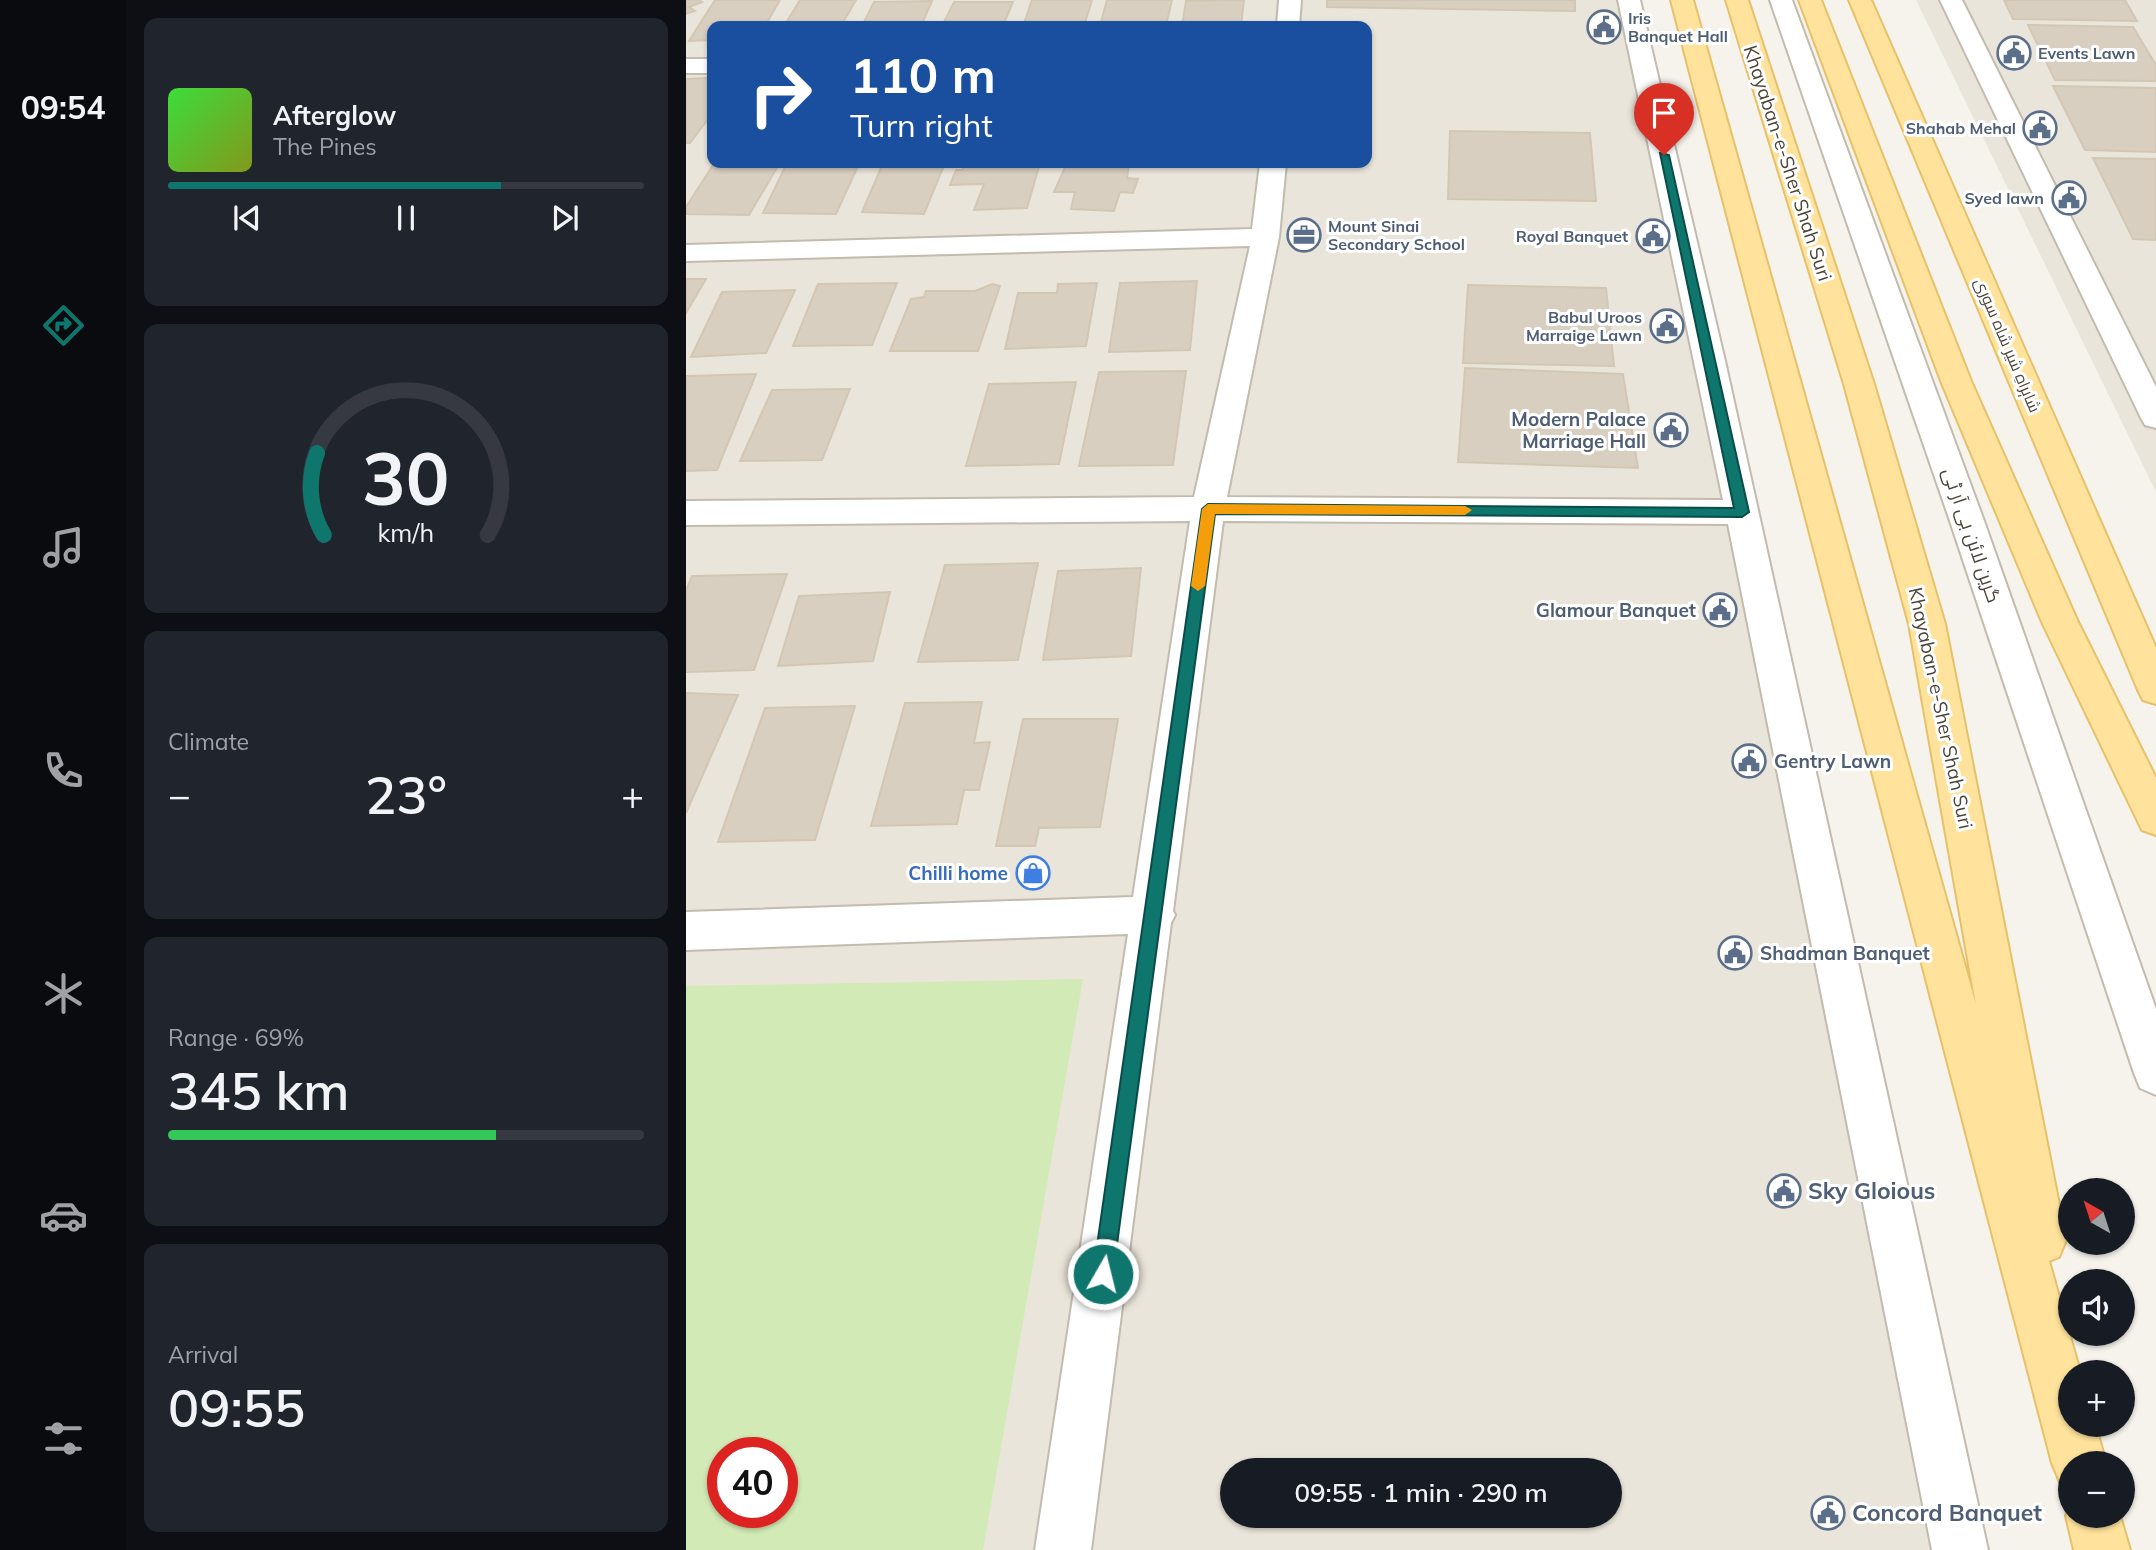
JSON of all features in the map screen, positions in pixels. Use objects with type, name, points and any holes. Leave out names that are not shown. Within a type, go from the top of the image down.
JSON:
[{"type":"main road","points":[[1682,0],[2078,1451]]},
{"type":"main road","name":"Khayaban-e-Sher Shah Suri","points":[[1737,0],[1859,384],[1927,624],[2064,1360]]},
{"type":"main road","points":[[1811,0],[1956,380],[2060,622],[2156,818]]},
{"type":"main road","name":"شاہراہِ شیر شاہ سوری","points":[[1860,0],[2156,690]]},
{"type":"street","points":[[1288,21],[1290,0]]},
{"type":"street","points":[[1629,0],[1742,512],[1960,1550]]},
{"type":"street","name":"گرین لائن بی آر ٹی","points":[[1781,0],[1967,521],[2156,1073]]},
{"type":"street","points":[[1951,0],[2156,418]]},
{"type":"street","points":[[686,66],[707,66]]},
{"type":"street","points":[[1063,1550],[1154,915],[1208,509],[1265,237],[1272,168]]},
{"type":"street","points":[[686,253],[1265,237]]},
{"type":"street","points":[[686,513],[1208,509],[1742,512]]},
{"type":"street","points":[[686,931],[1154,915]]},
{"type":"shaded area","points":[[686,0],[1632,0],[1931,1550],[686,1550]]},
{"type":"shaded area","points":[[1916,0],[2156,0],[2156,492]]},
{"type":"green space","points":[[1083,979],[983,1550],[686,1550],[686,986]]},
{"type":"building","points":[[686,0],[702,2],[689,7],[695,11],[686,14]]},
{"type":"building","points":[[715,0],[780,0],[768,21],[707,21],[707,40],[689,41]]},
{"type":"building","points":[[800,0],[856,0],[844,21],[787,21]]},
{"type":"building","points":[[1032,0],[1092,0],[1086,21],[1025,21]]},
{"type":"building","points":[[1107,0],[1172,0],[1167,21],[1101,21]]},
{"type":"building","points":[[1244,0],[1242,21],[1183,21],[1186,1]]},
{"type":"building","points":[[1327,0],[1575,0],[1575,11],[1327,7]]},
{"type":"building","points":[[2004,0],[2125,0],[2137,21],[2013,19]]},
{"type":"building","points":[[932,1],[923,21],[864,21],[874,2]]},
{"type":"building","points":[[954,2],[1013,2],[1005,21],[944,21]]},
{"type":"building","points":[[2028,25],[2133,27],[2156,65],[2156,81],[2055,80]]},
{"type":"building","points":[[707,78],[707,121],[690,143],[686,143],[686,79]]},
{"type":"building","points":[[2053,86],[2156,88],[2156,152],[2085,150]]},
{"type":"building","points":[[1450,131],[1590,133],[1596,201],[1448,199]]},
{"type":"building","points":[[2093,158],[2156,159],[2156,240],[2133,239]]},
{"type":"building","points":[[711,168],[777,168],[749,215],[686,214],[686,207]]},
{"type":"building","points":[[785,168],[857,168],[836,214],[763,213]]},
{"type":"building","points":[[881,168],[943,168],[924,214],[862,212]]},
{"type":"building","points":[[1039,168],[1027,208],[974,210],[984,184],[950,185],[956,170]]},
{"type":"building","points":[[1065,168],[1128,168],[1127,178],[1138,179],[1133,193],[1120,192],[1114,211],[1071,209],[1075,192],[1054,192]]},
{"type":"building","points":[[686,279],[706,279],[686,313]]},
{"type":"building","points":[[1197,281],[1190,350],[1109,352],[1120,283]]},
{"type":"building","points":[[897,283],[872,345],[793,346],[818,284]]},
{"type":"building","points":[[1097,283],[1086,346],[1005,349],[1018,293],[1057,293],[1058,284]]},
{"type":"building","points":[[992,284],[1000,286],[978,351],[890,351],[911,299],[924,297],[926,291],[975,291]]},
{"type":"building","points":[[1468,285],[1606,288],[1614,366],[1463,363]]},
{"type":"building","points":[[795,290],[766,353],[691,357],[722,292]]},
{"type":"building","points":[[1465,368],[1623,374],[1638,468],[1458,462]]},
{"type":"building","points":[[1186,371],[1173,465],[1079,466],[1099,372]]},
{"type":"building","points":[[756,374],[717,470],[686,471],[686,376]]},
{"type":"building","points":[[1076,382],[1059,464],[966,466],[989,384]]},
{"type":"building","points":[[850,389],[822,460],[740,461],[772,390]]},
{"type":"building","points":[[1038,563],[1018,660],[918,662],[945,565]]},
{"type":"building","points":[[1141,568],[1131,656],[1043,660],[1058,571]]},
{"type":"building","points":[[787,574],[754,670],[686,672],[686,590],[692,576]]},
{"type":"building","points":[[890,592],[873,661],[778,666],[799,596]]},
{"type":"building","points":[[686,693],[738,695],[686,813]]},
{"type":"building","points":[[982,702],[974,743],[990,742],[979,790],[964,790],[957,824],[871,826],[905,703]]},
{"type":"building","points":[[855,706],[815,840],[718,842],[765,708]]},
{"type":"building","points":[[1023,719],[1118,719],[1100,827],[1039,828],[1035,846],[996,846]]},
{"type":"slow traffic","points":[[1198,586],[1208,509],[1465,510]]},
{"type":"place","name":"Iris Banquet Hall","points":[[1604,27]]},
{"type":"place","name":"Events Lawn","points":[[2014,53]]},
{"type":"place","name":"Shahab Mehal","points":[[2040,128]]},
{"type":"place","name":"Syed lawn","points":[[2069,198]]},
{"type":"place","name":"Mount Sinai Secondary School","points":[[1304,235]]},
{"type":"place","name":"Royal Banquet","points":[[1653,236]]},
{"type":"place","name":"Babul Uroos Marraige Lawn","points":[[1667,326]]},
{"type":"place","name":"Modern Palace Marriage Hall","points":[[1671,430]]},
{"type":"place","name":"Glamour Banquet","points":[[1720,610]]},
{"type":"place","name":"Gentry Lawn","points":[[1749,761]]},
{"type":"place","name":"Chilli home","points":[[1033,873]]},
{"type":"place","name":"Shadman Banquet","points":[[1735,953]]},
{"type":"place","name":"Sky Gloious","points":[[1784,1191]]},
{"type":"place","name":"Concord Banquet","points":[[1828,1513]]},
{"type":"route","points":[[1103,1274],[1208,509],[1742,512],[1664,155]]}]
